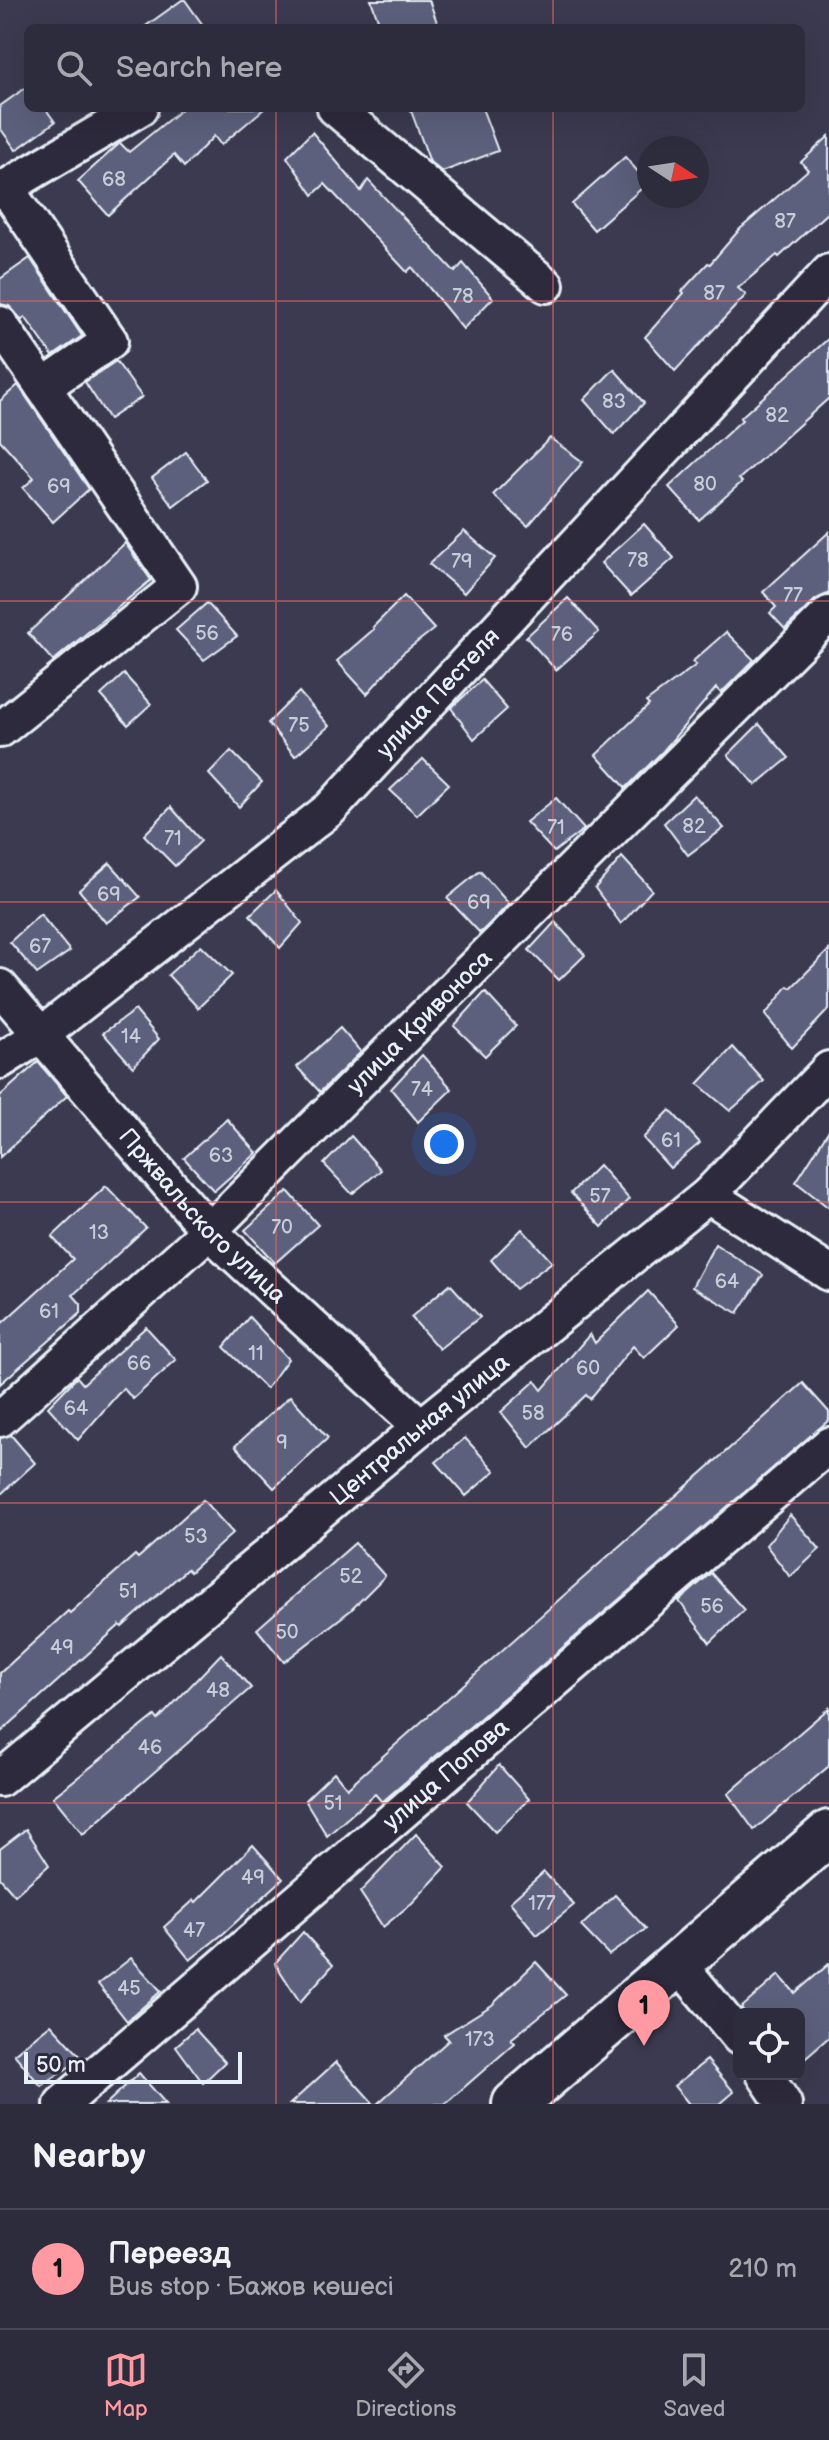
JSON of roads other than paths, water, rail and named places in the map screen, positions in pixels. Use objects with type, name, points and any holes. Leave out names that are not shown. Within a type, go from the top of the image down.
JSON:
[{"type":"main road","points":[[515,2104],[676,1965],[819,1852]]},
{"type":"street","points":[[43,387],[110,341],[3,189],[133,112]]},
{"type":"street","points":[[340,112],[546,285]]},
{"type":"street","name":"улица Пестеля","points":[[0,1061],[41,1035],[330,809],[829,272]]},
{"type":"street","points":[[0,324],[179,586],[0,730]]},
{"type":"street","name":"улица Кривоноса","points":[[0,1419],[209,1231],[829,614]]},
{"type":"street","name":"Пржвальского улица","points":[[0,987],[209,1231],[421,1427]]},
{"type":"street","name":"Центральная улица","points":[[0,1779],[421,1427],[708,1195],[829,1069]]},
{"type":"street","points":[[708,1195],[829,1273]]},
{"type":"street","name":"улица Попова","points":[[62,2104],[829,1445]]},
{"type":"street","points":[[676,1965],[733,2030]]},
{"type":"street","points":[[768,2080],[784,2104]]},
{"type":"place","name":"Переезд","points":[[644,2046]]}]
